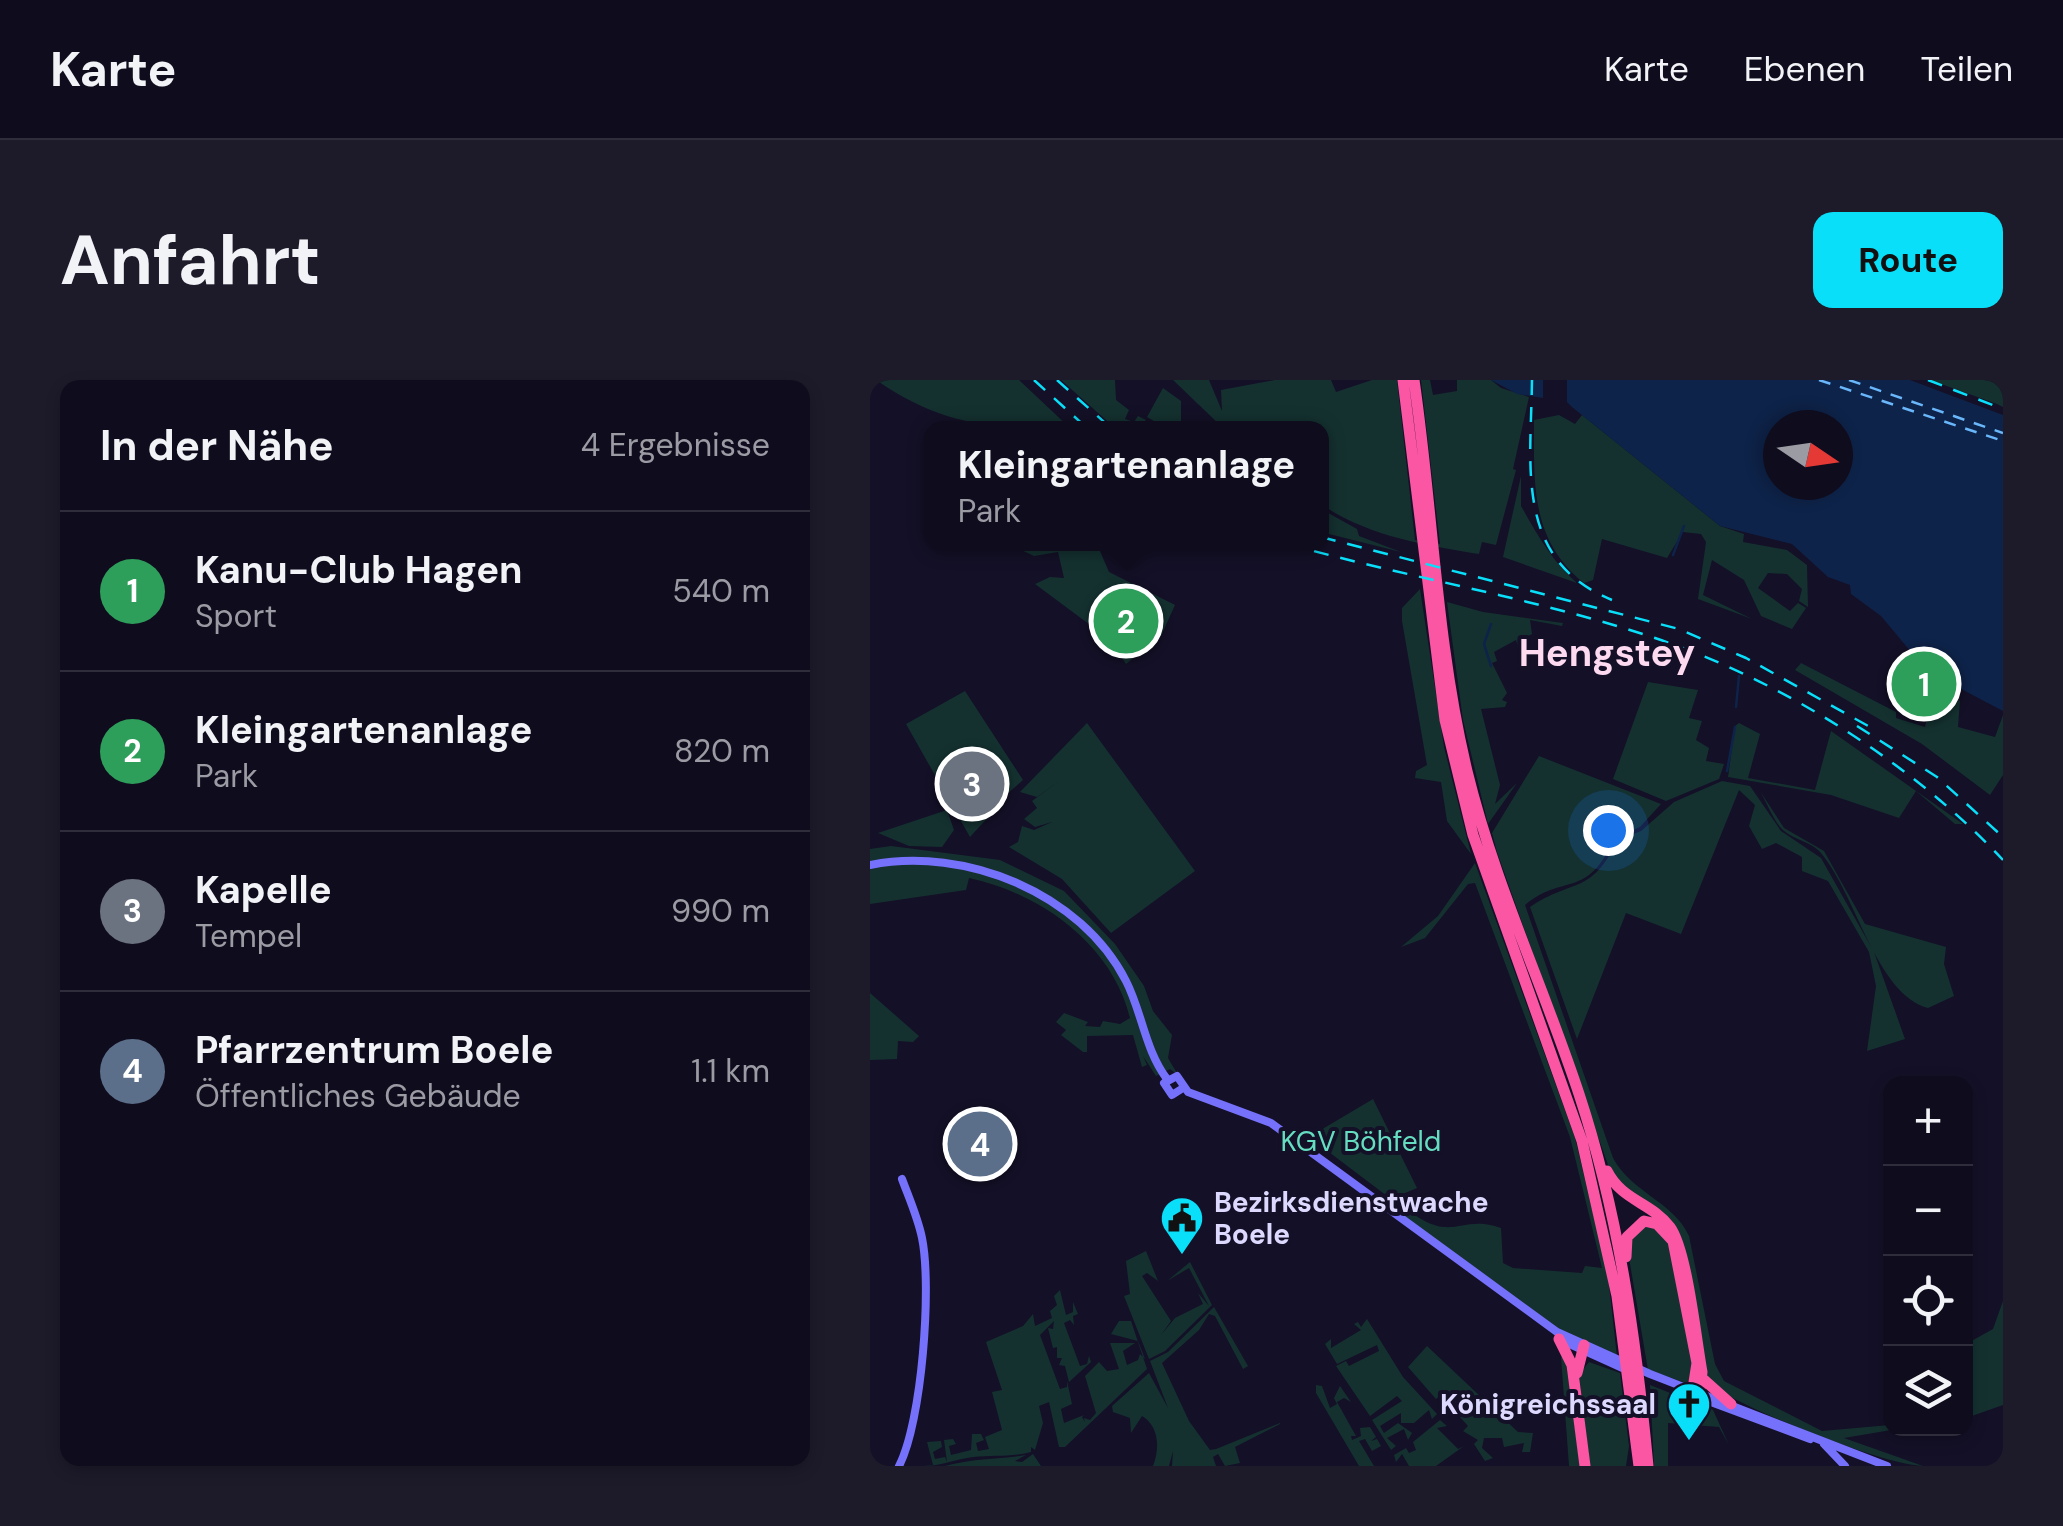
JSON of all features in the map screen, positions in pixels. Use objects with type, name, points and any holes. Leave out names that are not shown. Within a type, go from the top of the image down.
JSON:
[{"type":"highway","points":[[1403,380],[1426,534],[1445,720],[1473,834],[1582,1140],[1632,1356]]},
{"type":"highway","points":[[1414,380],[1426,534]]},
{"type":"highway","points":[[1435,607],[1480,818],[1591,1133],[1626,1281]]},
{"type":"highway","points":[[1591,1133],[1620,1192],[1671,1229],[1702,1378],[1714,1393],[1732,1404]]},
{"type":"highway","points":[[1648,1466],[1635,1386],[1626,1281],[1626,1237],[1644,1222],[1657,1224],[1673,1241],[1697,1363],[1694,1392]]},
{"type":"highway","points":[[1559,1339],[1572,1365],[1587,1466]]},
{"type":"highway","points":[[1572,1365],[1582,1349]]},
{"type":"highway","points":[[1582,1349],[1577,1377],[1587,1466]]},
{"type":"highway","points":[[1694,1392],[1702,1378]]},
{"type":"highway","points":[[1630,1466],[1635,1386]]},
{"type":"highway","points":[[1634,1429],[1639,1466]]},
{"type":"main road","points":[[870,866],[915,862],[972,868],[1046,898],[1085,927],[1118,967],[1153,1054],[1169,1078],[1166,1090],[1181,1090],[1271,1123],[1559,1339],[1862,1456]]},
{"type":"main road","points":[[1169,1078],[1180,1078],[1181,1090]]},
{"type":"main road","points":[[899,1466],[916,1412],[923,1344],[922,1237],[902,1179]]},
{"type":"main road","points":[[1520,1308],[1582,1349]]},
{"type":"main road","points":[[1694,1392],[1887,1466]]},
{"type":"main road","points":[[1824,1444],[1845,1466]]},
{"type":"main road","points":[[1858,1466],[1862,1456]]},
{"type":"green space","points":[[876,380],[1019,380],[1063,421],[965,421],[900,395]]},
{"type":"green space","points":[[1061,380],[1115,380],[1116,400],[1129,410],[1125,419],[1131,421],[1107,421]]},
{"type":"green space","points":[[1173,380],[1209,380],[1222,411],[1221,390],[1275,380],[1331,380],[1336,392],[1372,380],[1397,380],[1415,540],[1440,544],[1421,380],[1430,380],[1433,395],[1457,391],[1457,380],[1491,380],[1501,388],[1529,397],[1513,469],[1516,470],[1496,545],[1482,542],[1479,554],[1377,532],[1329,509],[1329,421],[1216,421]]},
{"type":"green space","points":[[1930,380],[2003,380],[2003,407],[1997,404]]},
{"type":"green space","points":[[1163,388],[1181,401],[1181,421],[1154,421],[1147,417]]},
{"type":"green space","points":[[1559,415],[1575,424],[1582,415],[1720,526],[1744,534],[1743,542],[1787,550],[1807,565],[1808,607],[1799,601],[1802,589],[1787,574],[1768,573],[1758,588],[1790,611],[1798,603],[1806,608],[1792,629],[1761,616],[1744,580],[1712,560],[1703,595],[1752,619],[1698,599],[1706,542],[1701,534],[1683,532],[1667,558],[1602,539],[1593,580],[1584,583],[1553,548],[1539,509],[1534,420]]},
{"type":"green space","points":[[1521,476],[1521,506],[1552,556],[1577,583],[1503,557]]},
{"type":"green space","points":[[1329,513],[1357,529],[1359,536],[1401,552],[1329,534]]},
{"type":"green space","points":[[1023,551],[1100,551],[1109,572],[1175,605],[1161,636],[1126,664],[1109,639],[1035,584],[1050,577],[1064,578],[1058,552],[1034,556]]},
{"type":"green space","points":[[1420,589],[1444,747],[1471,854],[1447,821],[1441,782],[1415,778],[1416,771],[1427,765],[1402,608]]},
{"type":"green space","points":[[1447,602],[1483,612],[1563,623],[1562,626],[1530,620],[1532,634],[1524,638],[1526,647],[1519,649],[1516,640],[1494,652],[1497,661],[1492,663],[1507,693],[1502,700],[1507,702],[1505,707],[1481,709],[1500,785],[1495,804],[1517,783],[1488,824],[1463,720]]},
{"type":"green space","points":[[1801,663],[1896,712],[1896,718],[1925,727],[1930,705],[1936,707],[1937,700],[1903,690],[1917,667],[1960,701],[1958,727],[1995,737],[2003,715],[2003,775],[1990,795],[1922,744],[1795,670]]},
{"type":"green space","points":[[1648,682],[1698,690],[1689,718],[1702,721],[1696,740],[1709,748],[1706,761],[1724,764],[1719,779],[1666,801],[1613,779]]},
{"type":"green space","points":[[965,691],[1023,780],[991,808],[993,812],[970,837],[906,724]]},
{"type":"green space","points":[[1087,723],[1195,871],[1111,933],[1062,879],[1009,847],[1018,842],[1022,826],[1034,830],[1052,822],[1035,827],[1024,819],[1037,808],[1032,801],[1062,779],[1037,797],[1020,792]]},
{"type":"green space","points":[[1739,723],[1760,734],[1748,778],[1815,790],[1831,731],[1963,824],[1955,824],[1916,791],[1899,818],[1831,795],[1728,777],[1735,726]]},
{"type":"green space","points":[[1539,756],[1661,804],[1640,827],[1614,839],[1594,871],[1525,905],[1613,1158],[1631,1180],[1673,1214],[1689,1236],[1715,1364],[1724,1381],[1822,1431],[1883,1426],[1883,1431],[1844,1438],[1923,1466],[1878,1457],[1814,1434],[1709,1384],[1677,1237],[1612,1176],[1492,833]]},
{"type":"green space","points":[[1722,781],[1750,786],[1781,831],[1821,858],[1874,952],[1905,1039],[1867,1051],[1876,986],[1869,952],[1828,881],[1802,871],[1802,857],[1776,843],[1762,849],[1749,826],[1755,805],[1739,790],[1681,934],[1626,913],[1577,1039],[1530,907],[1589,878],[1618,840],[1641,831],[1674,802]]},
{"type":"green space","points":[[1758,788],[1784,828],[1824,851],[1865,924],[1946,947],[1944,964],[1954,996],[1928,1008],[1910,999],[1894,984],[1834,871],[1821,853],[1781,828]]},
{"type":"green space","points":[[947,810],[954,830],[942,847],[909,846],[878,833]]},
{"type":"green space","points":[[891,846],[1000,860],[1064,891],[1115,944],[1144,986],[1153,1011],[1172,1035],[1168,1058],[1178,1075],[1170,1069],[1156,1076],[1143,1056],[1147,1065],[1142,1067],[1133,1035],[1087,1036],[1087,1052],[1083,1052],[1061,1035],[1066,1030],[1056,1022],[1064,1013],[1088,1022],[1085,1026],[1100,1027],[1103,1021],[1120,1024],[1130,1018],[1107,967],[1090,945],[1046,909],[996,885],[969,878],[966,890],[870,904],[870,849]]},
{"type":"green space","points":[[1475,863],[1575,1138],[1608,1276],[1617,1357],[1555,1329],[1400,1215],[1402,1209],[1446,1227],[1487,1224],[1501,1228],[1503,1263],[1513,1268],[1582,1273],[1585,1266],[1602,1268],[1570,1137],[1475,883],[1468,884],[1425,938],[1401,947],[1438,916]]},
{"type":"green space","points":[[870,993],[919,1036],[913,1042],[898,1041],[897,1059],[870,1060]]},
{"type":"green space","name":"KGV Böhfeld","points":[[1373,1099],[1417,1188],[1391,1199],[1309,1137]]},
{"type":"green space","points":[[1645,1224],[1667,1234],[1694,1362],[1691,1379],[1686,1383],[1648,1370],[1627,1246]]},
{"type":"green space","points":[[1146,1251],[1158,1281],[1147,1273],[1142,1276],[1171,1321],[1161,1335],[1175,1318],[1203,1304],[1198,1293],[1209,1306],[1189,1268],[1167,1281],[1190,1262],[1212,1305],[1165,1351],[1149,1359],[1124,1296],[1130,1294],[1126,1261]]},
{"type":"green space","points":[[1060,1290],[1066,1315],[1073,1312],[1073,1302],[1078,1314],[1073,1316],[1074,1325],[1070,1320],[1064,1323],[1080,1366],[1087,1364],[1089,1356],[1091,1362],[1069,1382],[1065,1366],[1059,1365],[1062,1358],[1057,1358],[1057,1347],[1053,1348],[1048,1328],[1053,1329],[1054,1321],[1040,1335],[1060,1389],[1067,1387],[1067,1381],[1072,1404],[1061,1409],[1064,1423],[1084,1415],[1082,1417],[1085,1422],[1084,1418],[1090,1420],[1096,1413],[1085,1376],[1099,1362],[1107,1371],[1119,1369],[1110,1343],[1135,1343],[1123,1351],[1127,1365],[1138,1360],[1140,1354],[1147,1369],[1065,1447],[1059,1447],[1049,1402],[1039,1406],[1043,1423],[1035,1450],[1031,1447],[1031,1452],[1024,1454],[973,1457],[936,1465],[923,1466],[933,1465],[927,1442],[941,1441],[942,1447],[933,1452],[935,1459],[945,1457],[947,1462],[944,1440],[953,1439],[956,1444],[949,1446],[951,1455],[971,1450],[972,1434],[981,1434],[984,1440],[976,1443],[978,1451],[989,1449],[985,1437],[1002,1430],[992,1392],[1002,1390],[986,1342],[1023,1326],[1033,1314],[1035,1326],[1052,1318],[1050,1311],[1057,1305],[1054,1296]]},
{"type":"green space","points":[[2003,1301],[2003,1405],[1973,1416],[1973,1340],[1993,1329]]},
{"type":"green space","points":[[1214,1307],[1248,1366],[1243,1369],[1215,1316],[1209,1314],[1199,1330],[1162,1363],[1189,1421],[1210,1450],[1280,1424],[1235,1447],[1240,1463],[1225,1466],[1218,1454],[1213,1457],[1216,1466],[1172,1466],[1173,1451],[1169,1466],[1153,1466],[1157,1445],[1148,1420],[1142,1416],[1131,1433],[1130,1418],[1113,1412],[1112,1406],[1149,1373],[1168,1408],[1150,1361],[1168,1352]]},
{"type":"green space","points":[[1367,1319],[1403,1377],[1437,1414],[1432,1419],[1429,1410],[1414,1423],[1401,1423],[1401,1413],[1380,1426],[1384,1433],[1398,1423],[1412,1433],[1408,1440],[1404,1429],[1387,1438],[1396,1446],[1391,1450],[1372,1420],[1402,1401],[1397,1396],[1370,1416],[1336,1366],[1346,1361],[1349,1366],[1379,1351],[1377,1345],[1337,1364],[1325,1344],[1331,1339],[1331,1348],[1361,1330],[1354,1324],[1358,1322],[1361,1327]]},
{"type":"green space","points":[[1119,1321],[1131,1321],[1138,1341],[1111,1334]]},
{"type":"green space","points":[[1427,1346],[1518,1432],[1533,1433],[1530,1452],[1522,1452],[1524,1443],[1504,1447],[1502,1438],[1484,1438],[1482,1448],[1493,1458],[1485,1461],[1474,1444],[1478,1440],[1463,1431],[1468,1426],[1458,1415],[1453,1418],[1441,1395],[1436,1399],[1408,1367]]},
{"type":"green space","points":[[1565,1355],[1580,1466],[1569,1466],[1561,1357]]},
{"type":"green space","points":[[1589,1362],[1620,1373],[1629,1446],[1626,1466],[1590,1466],[1579,1375]]},
{"type":"green space","points":[[1316,1385],[1322,1386],[1330,1408],[1337,1404],[1334,1398],[1340,1386],[1351,1402],[1344,1398],[1337,1402],[1356,1436],[1351,1436],[1352,1440],[1361,1436],[1360,1428],[1370,1427],[1376,1437],[1371,1441],[1377,1439],[1381,1446],[1372,1451],[1365,1439],[1359,1441],[1374,1466],[1359,1466],[1316,1393]]},
{"type":"green space","points":[[1650,1385],[1713,1410],[1729,1445],[1719,1427],[1668,1423],[1668,1466],[1654,1466]]},
{"type":"green space","points":[[1440,1420],[1447,1426],[1437,1428],[1458,1449],[1464,1446],[1436,1466],[1409,1466],[1402,1454],[1396,1462],[1394,1455],[1406,1448],[1409,1453],[1416,1450],[1413,1442]]},
{"type":"green space","points":[[1033,1454],[1041,1466],[945,1466],[1026,1455],[1015,1461],[1022,1462]]},
{"type":"water","points":[[1491,380],[1543,380],[1543,398],[1517,394]]},
{"type":"water","points":[[1567,380],[1910,380],[2003,415],[2003,711],[1927,671],[1881,616],[1851,594],[1850,585],[1828,577],[1792,544],[1720,526],[1567,402]]},
{"type":"waterway","points":[[1673,555],[1684,526]]},
{"type":"waterway","points":[[1491,624],[1484,644],[1491,666]]},
{"type":"waterway","points":[[1736,707],[1739,676]]},
{"type":"waterway","points":[[1727,771],[1735,727]]},
{"type":"ferry route","points":[[1819,380],[2003,441]]},
{"type":"ferry route","points":[[1849,380],[2003,433]]},
{"type":"railway","points":[[1034,380],[1079,421]]},
{"type":"railway","points":[[1057,380],[1103,421]]},
{"type":"railway","points":[[1532,380],[1531,477],[1543,536],[1558,561],[1580,583],[1612,600]]},
{"type":"railway","points":[[1928,380],[2003,409]]},
{"type":"railway","points":[[1329,539],[1679,629],[1746,658],[1870,727]]},
{"type":"railway","points":[[1316,551],[1610,624],[1750,677],[1842,728],[1886,758],[1928,790],[2003,860]]},
{"type":"railway","points":[[1857,726],[1937,777],[2003,837]]},
{"type":"place","name":"Kleingartenanlage","points":[[1126,621]]},
{"type":"place","name":"Kanu-Club Hagen","points":[[1924,684]]},
{"type":"place","name":"Kapelle","points":[[972,784]]},
{"type":"place","name":"Pfarrzentrum Boele","points":[[980,1144]]},
{"type":"place","name":"Bezirksdienstwache Boele","points":[[1182,1256]]},
{"type":"place","name":"Königreichssaal","points":[[1689,1442]]},
{"type":"district","name":"Hengstey","points":[[1607,653]]}]
